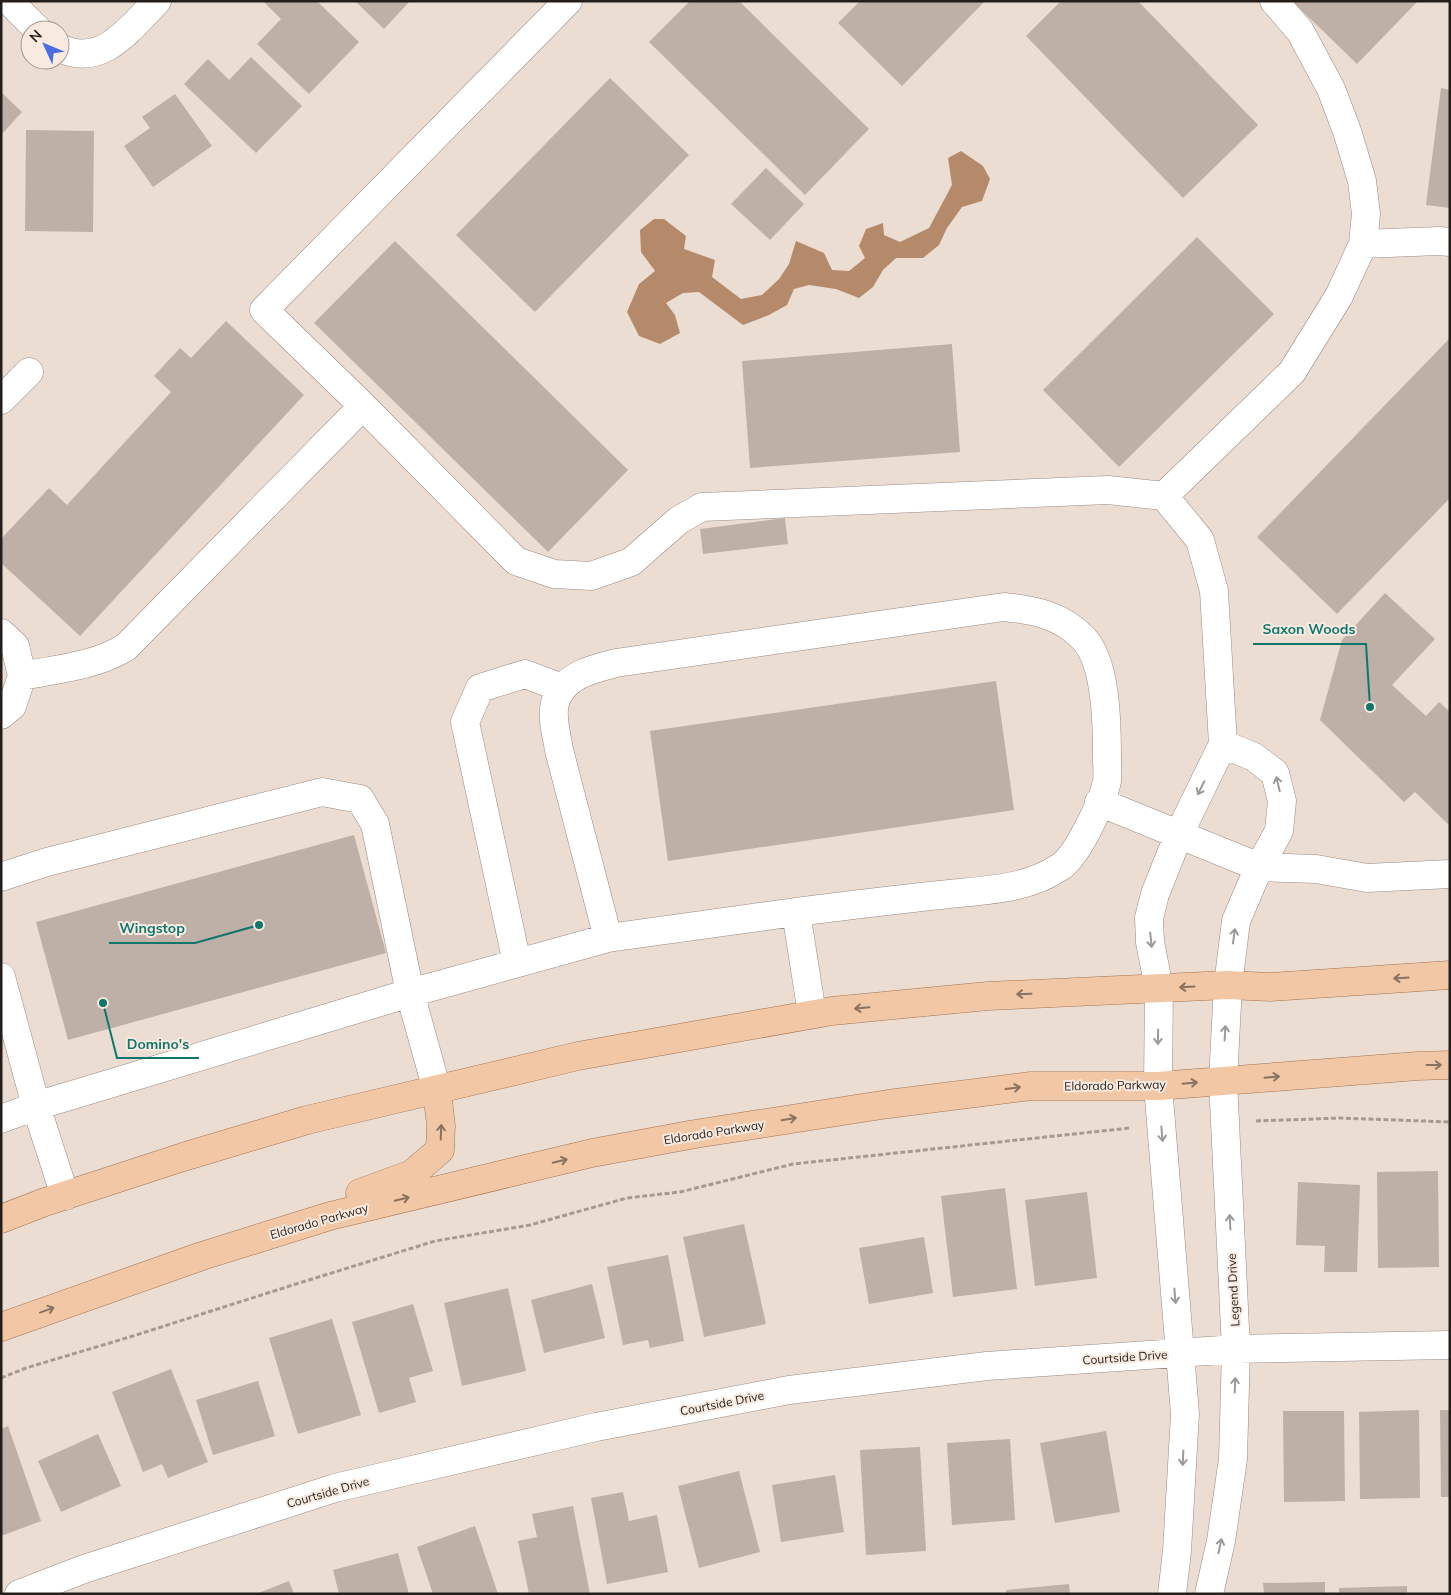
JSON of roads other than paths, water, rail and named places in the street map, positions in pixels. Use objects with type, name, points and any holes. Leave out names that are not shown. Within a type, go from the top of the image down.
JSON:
[{"type":"main road","points":[[1,1219],[183,1157],[306,1120],[578,1056],[832,1010],[988,996],[1228,985],[1270,987],[1450,975]]},
{"type":"main road","name":"Eldorado Parkway","points":[[1,1327],[75,1300],[330,1216],[592,1153],[695,1134],[888,1104],[1031,1086],[1158,1086],[1418,1066],[1450,1066]]},
{"type":"main road","points":[[225,1250],[251,1227],[300,1208],[340,1199],[412,1174],[440,1150],[441,1126],[437,1090]]},
{"type":"street","points":[[9,1],[28,20]]},
{"type":"street","points":[[71,51],[91,53],[112,45],[157,1]]},
{"type":"street","points":[[568,1],[264,310],[364,406],[516,561],[554,574],[591,576],[631,562],[679,520],[702,507],[1108,490],[1164,496],[1200,540],[1214,591],[1222,744],[1179,834],[1155,894],[1149,918],[1150,942],[1159,988],[1158,1086],[1185,1414],[1177,1551],[1172,1594]]},
{"type":"street","points":[[1164,496],[1292,372],[1339,296],[1363,244],[1366,214],[1362,181],[1347,131],[1331,89],[1300,31],[1274,1]]},
{"type":"street","points":[[1363,244],[1450,242]]},
{"type":"street","points":[[1,400],[29,372]]},
{"type":"street","points":[[22,676],[99,660],[126,647],[364,406]]},
{"type":"street","points":[[1,1119],[36,1106],[410,993],[608,938],[796,912],[989,890],[1025,884],[1062,867],[1077,848],[1100,802],[1107,781],[1107,723],[1102,684],[1092,652],[1084,639],[1068,626],[1047,614],[1004,607],[616,663],[579,674],[562,688],[554,704],[554,720],[559,750],[608,938]]},
{"type":"street","points":[[1,633],[15,646],[22,676],[12,706],[1,715]]},
{"type":"street","points":[[517,963],[465,722],[480,688],[525,674],[562,688]]},
{"type":"street","name":"Legend Drive","points":[[1209,1594],[1221,1541],[1233,1459],[1236,1349],[1223,1081],[1228,985],[1236,921],[1259,867],[1279,830],[1282,801],[1275,773],[1254,758],[1222,744]]},
{"type":"street","points":[[1,877],[57,859],[322,792],[360,799],[376,824],[410,993],[437,1090]]},
{"type":"street","points":[[1100,802],[1259,867],[1316,870],[1367,878],[1450,874]]},
{"type":"street","points":[[796,912],[812,1014]]},
{"type":"street","points":[[1,977],[36,1106],[65,1196]]},
{"type":"street","name":"Courtside Drive","points":[[18,1594],[84,1569],[336,1488],[596,1427],[799,1389],[988,1366],[1236,1349],[1450,1345]]},
{"type":"place","name":"Saxon Woods","points":[[1370,707]]},
{"type":"place","name":"Wingstop","points":[[259,925]]},
{"type":"place","name":"Domino's","points":[[103,1003]]}]
